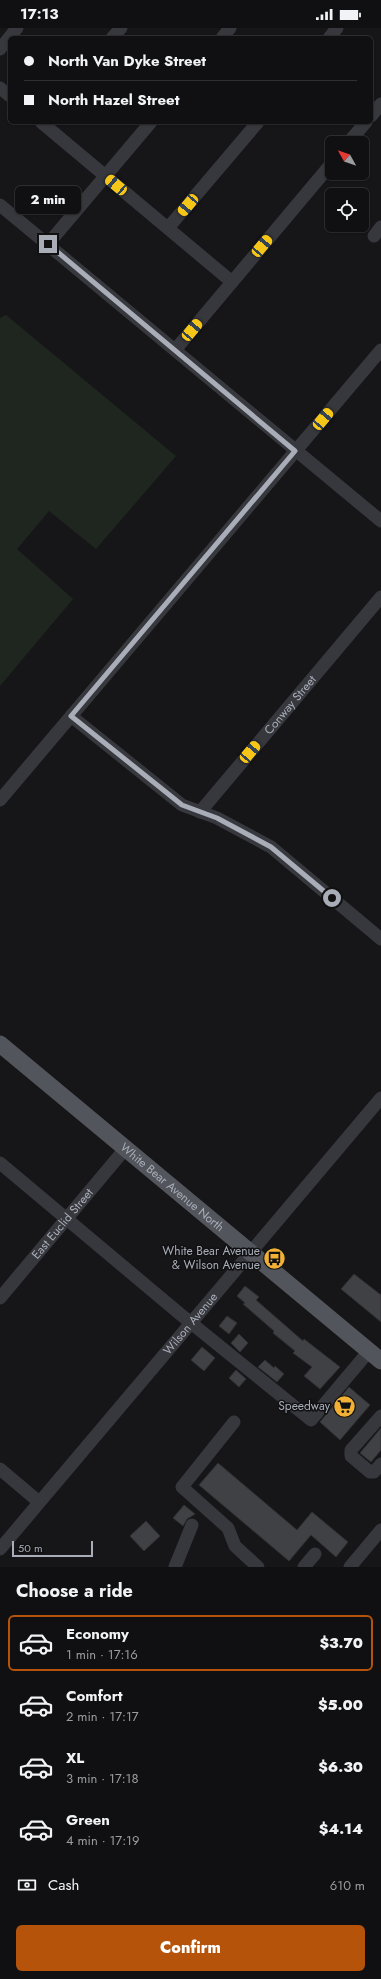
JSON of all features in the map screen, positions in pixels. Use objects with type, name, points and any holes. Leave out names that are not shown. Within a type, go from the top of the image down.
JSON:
[{"type":"main road","name":"White Bear Avenue North","points":[[0,1046],[375,1356]]},
{"type":"street","points":[[11,36],[18,28]]},
{"type":"street","points":[[114,36],[121,28]]},
{"type":"street","points":[[224,36],[230,28]]},
{"type":"street","points":[[331,36],[338,28]]},
{"type":"street","points":[[0,49],[8,40]]},
{"type":"street","points":[[0,88],[8,94]]},
{"type":"street","points":[[43,124],[232,282]]},
{"type":"street","points":[[48,244],[149,124]]},
{"type":"street","points":[[168,228],[256,124]]},
{"type":"street","points":[[354,136],[364,124]]},
{"type":"street","points":[[175,350],[325,171]]},
{"type":"street","points":[[0,205],[381,521]]},
{"type":"street","points":[[0,800],[381,350]]},
{"type":"street","name":"Conway Street","points":[[200,812],[381,597]]},
{"type":"street","points":[[71,716],[182,805],[217,818],[271,847],[381,939]]},
{"type":"street","name":"Wilson Avenue","points":[[0,1549],[381,1098]]},
{"type":"street","name":"East Euclid Street","points":[[0,1298],[125,1149]]},
{"type":"street","points":[[0,1163],[311,1420],[375,1356]]},
{"type":"street","points":[[381,1416],[351,1450],[351,1456],[370,1472],[374,1472],[381,1464]]},
{"type":"street","points":[[234,1422],[182,1488],[228,1528],[235,1546],[258,1567]]},
{"type":"street","points":[[0,1469],[40,1502]]},
{"type":"street","points":[[175,1567],[192,1525]]},
{"type":"street","points":[[350,1567],[381,1530]]},
{"type":"street","points":[[304,1567],[315,1554]]},
{"type":"shaded area","points":[[6,315],[176,456],[96,549],[49,511],[17,549],[73,599],[0,686],[0,318]]},
{"type":"building","points":[[354,1274],[381,1295],[381,1322],[341,1289]]},
{"type":"building","points":[[245,1286],[259,1297],[256,1300],[303,1341],[304,1339],[340,1367],[320,1389],[304,1376],[312,1367],[293,1353],[295,1351],[273,1333],[274,1331],[243,1304],[245,1303],[237,1296]]},
{"type":"building","points":[[227,1316],[237,1323],[229,1334],[219,1326]]},
{"type":"building","points":[[239,1334],[248,1343],[240,1352],[231,1343]]},
{"type":"building","points":[[202,1347],[215,1358],[204,1371],[191,1360]]},
{"type":"building","points":[[265,1360],[284,1374],[277,1382],[258,1367]]},
{"type":"building","points":[[236,1370],[246,1379],[239,1387],[229,1378]]},
{"type":"building","points":[[349,1387],[370,1405],[340,1440],[320,1422]]},
{"type":"building","points":[[381,1428],[381,1450],[371,1462],[360,1453]]},
{"type":"building","points":[[218,1463],[297,1530],[312,1512],[348,1542],[336,1557],[311,1535],[289,1561],[199,1485]]},
{"type":"building","points":[[184,1505],[195,1514],[187,1519],[183,1526],[173,1518]]},
{"type":"building","points":[[146,1521],[160,1536],[144,1551],[130,1536]]},
{"type":"place","name":"White Bear Avenue & Wilson Avenue","points":[[275,1258]]},
{"type":"place","name":"Speedway","points":[[345,1406]]},
{"type":"route","points":[[48,244],[295,451],[71,716],[182,805],[217,818],[271,847],[332,898]]}]
